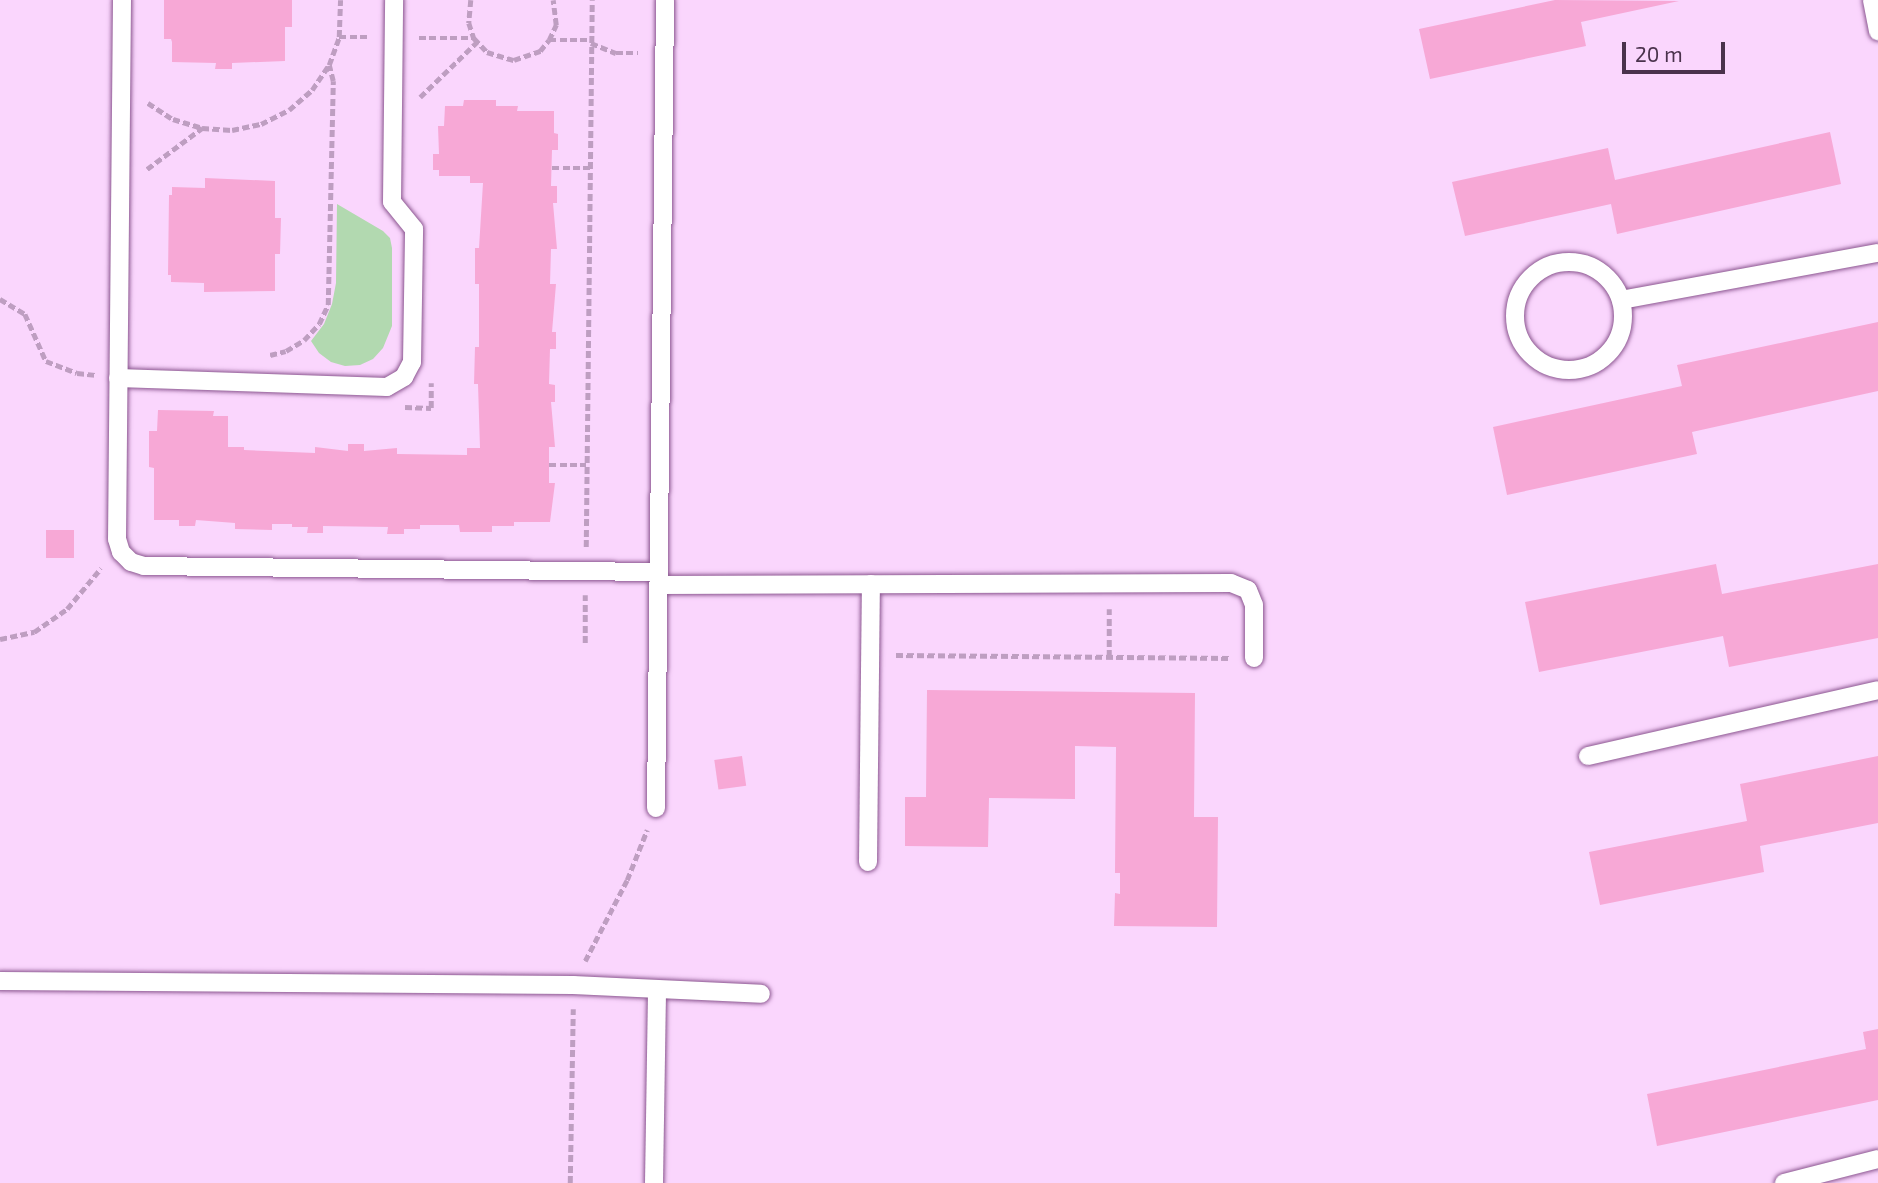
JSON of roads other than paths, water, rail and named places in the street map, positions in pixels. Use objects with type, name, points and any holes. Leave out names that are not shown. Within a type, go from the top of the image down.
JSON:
[{"type":"lane","points":[[122,0],[117,539],[121,552],[131,562],[144,566],[586,571],[658,578],[871,584],[1231,583],[1248,590],[1254,606],[1254,659]]},
{"type":"lane","points":[[118,378],[387,387],[404,377],[412,362],[414,229],[392,202],[394,0]]},
{"type":"lane","points":[[656,808],[665,0]]},
{"type":"lane","points":[[1872,0],[1878,31]]},
{"type":"lane","points":[[1621,300],[1878,253]]},
{"type":"lane","points":[[1562,262],[1581,263],[1599,270],[1613,283],[1621,300],[1623,318],[1620,337],[1610,353],[1594,364],[1576,370],[1558,369],[1540,362],[1526,349],[1518,332],[1515,313],[1520,295],[1530,279],[1545,268],[1562,262]]},
{"type":"lane","points":[[868,862],[871,584]]},
{"type":"lane","points":[[1588,756],[1878,690]]},
{"type":"lane","points":[[0,981],[573,985],[761,994]]},
{"type":"lane","points":[[654,1183],[657,989]]},
{"type":"lane","points":[[1784,1183],[1878,1159]]}]
